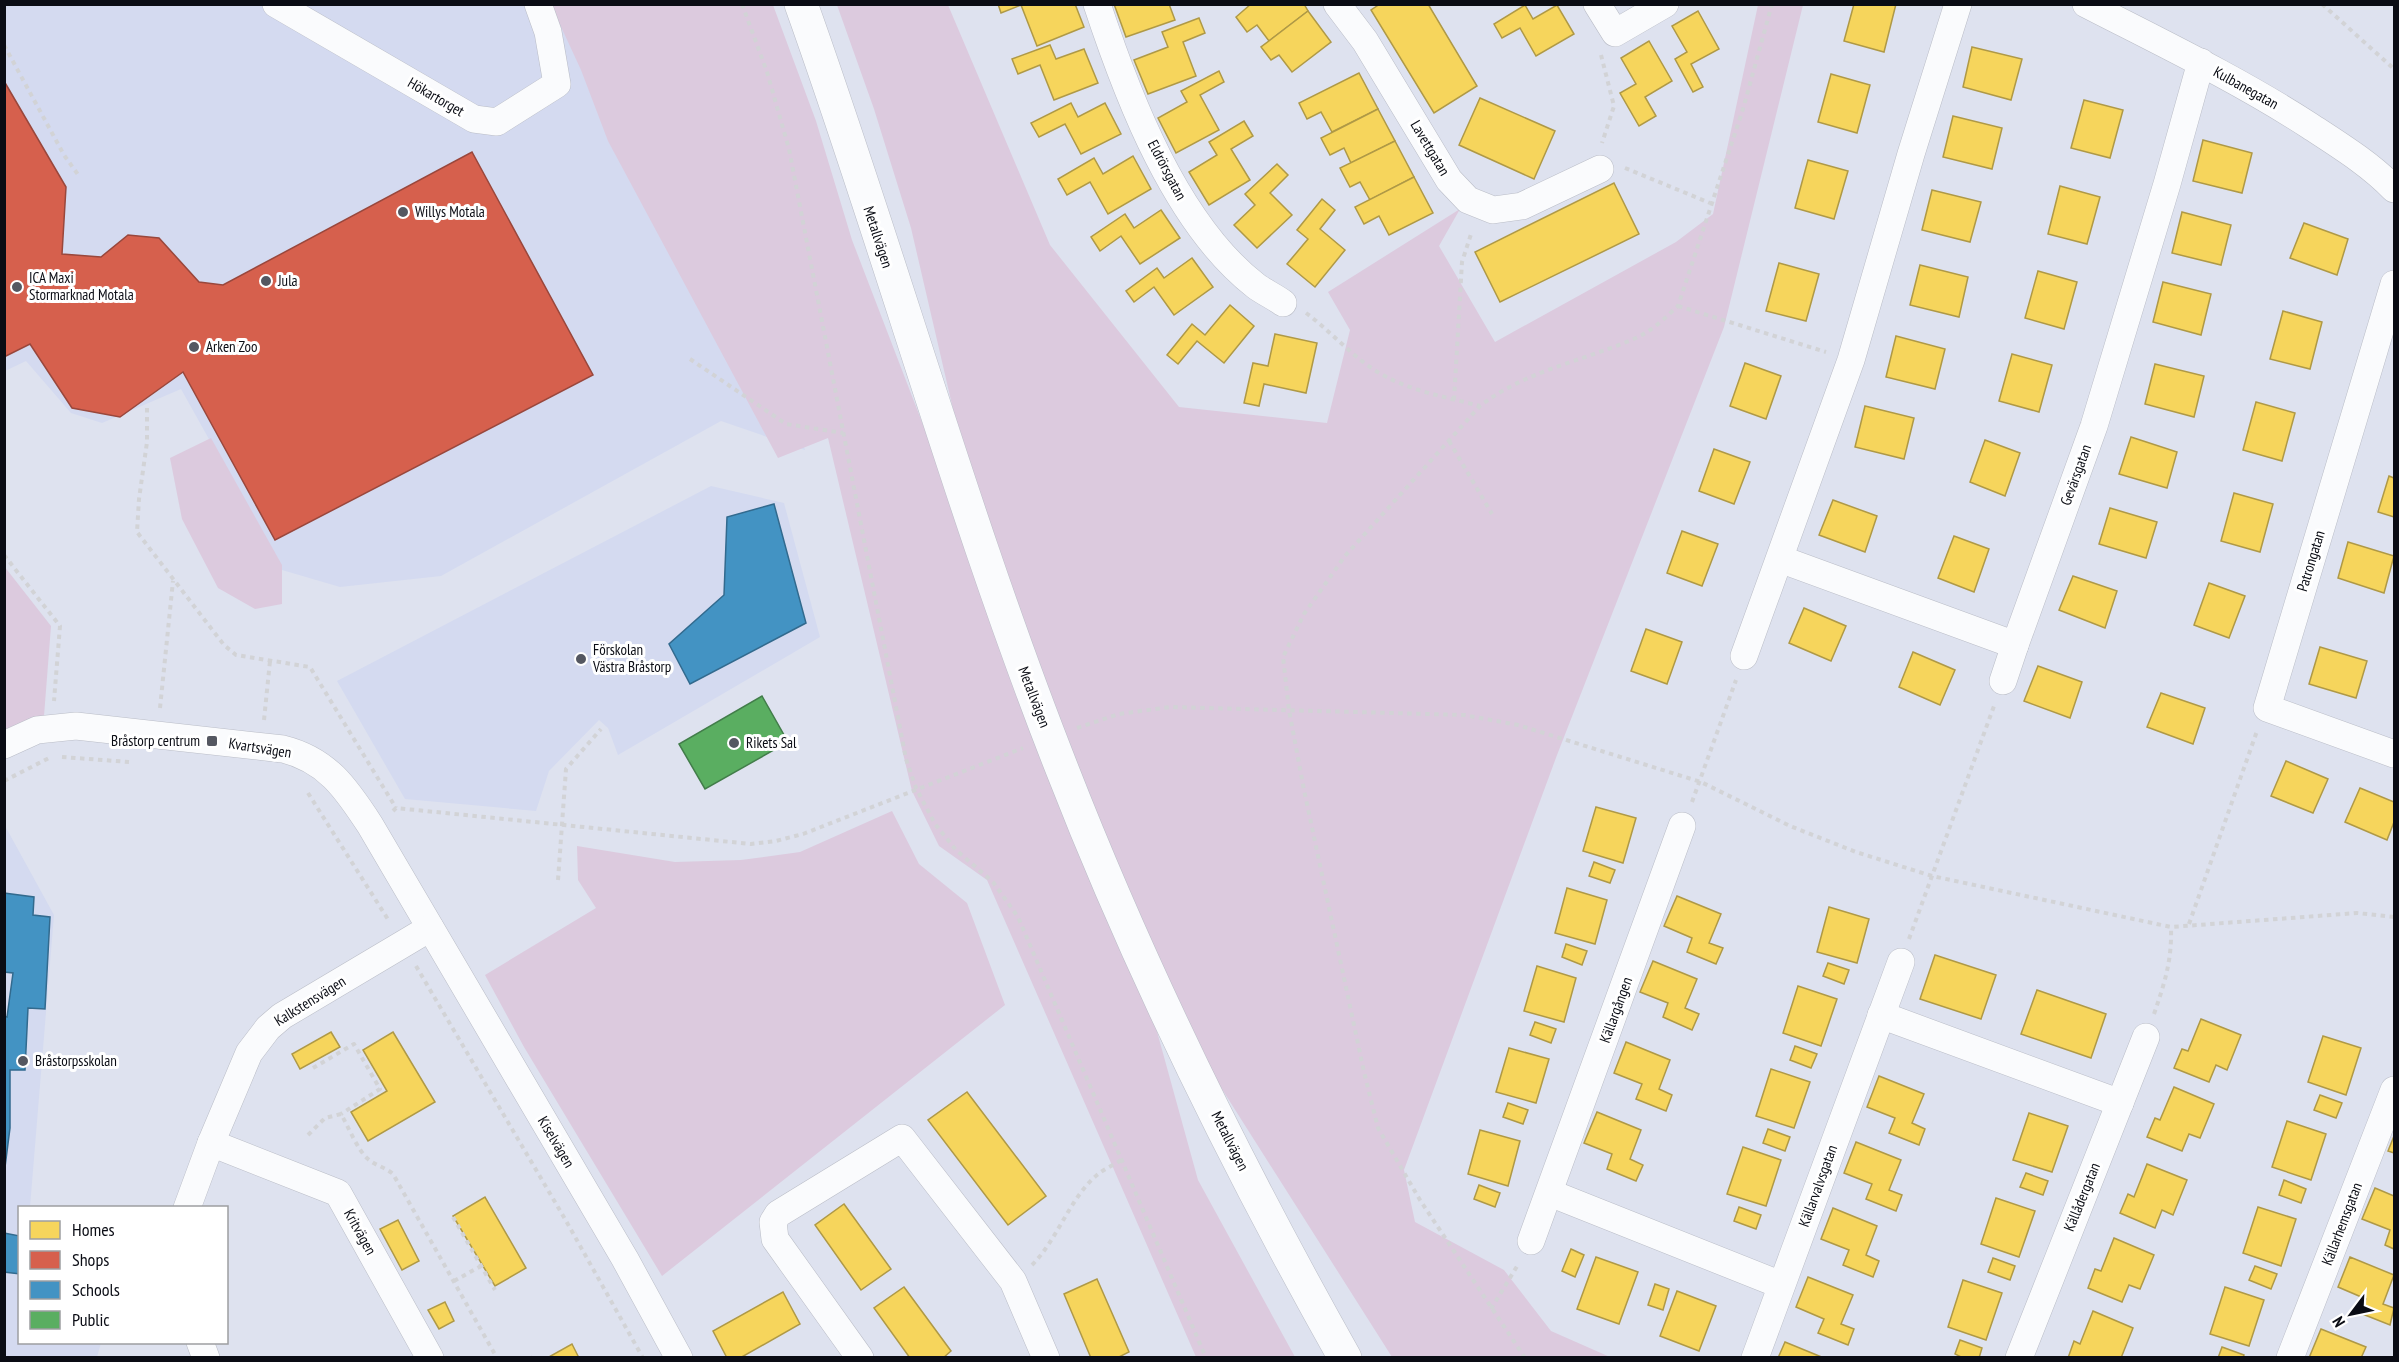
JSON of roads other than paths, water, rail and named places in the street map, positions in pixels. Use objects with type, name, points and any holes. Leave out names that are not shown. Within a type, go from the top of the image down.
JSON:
[{"type":"main road","name":"Metallvägen","points":[[801,4],[992,579],[1062,770],[1121,913],[1186,1054],[1253,1186],[1345,1358]]},
{"type":"street","name":"Hökartorget","points":[[276,4],[474,119],[497,122],[557,84],[548,32],[538,4]]},
{"type":"street","name":"Eldrörsgatan","points":[[1097,4],[1131,96],[1191,215],[1222,254],[1256,286],[1283,303]]},
{"type":"street","name":"Lavettgatan","points":[[1337,4],[1365,41],[1449,180],[1468,200],[1493,210],[1522,206],[1600,169]]},
{"type":"street","points":[[1598,4],[1615,33],[1665,4]]},
{"type":"street","points":[[1744,656],[1851,360],[1958,4]]},
{"type":"street","name":"Kulbanegatan","points":[[2086,4],[2200,62],[2277,105],[2323,134],[2394,189]]},
{"type":"street","name":"Gevärsgatan","points":[[2003,681],[2094,426],[2167,184],[2200,62]]},
{"type":"street","name":"Patrongatan","points":[[2394,284],[2267,708],[2394,754]]},
{"type":"street","points":[[1780,559],[2015,645]]},
{"type":"street","name":"Kvartsvägen","points":[[4,745],[37,730],[76,726],[283,749],[307,758],[323,767],[347,789],[430,928]]},
{"type":"street","name":"Källargången","points":[[1531,1241],[1682,826]]},
{"type":"street","name":"Kalkstensvägen","points":[[189,1206],[211,1143],[249,1053],[268,1028],[282,1016],[430,928]]},
{"type":"street","name":"Kiselvägen","points":[[430,928],[625,1259],[679,1358]]},
{"type":"street","name":"Källarvalvsgatan","points":[[1755,1358],[1901,962]]},
{"type":"street","points":[[1881,1015],[2120,1103]]},
{"type":"street","name":"Källådergatan","points":[[2019,1358],[2146,1037]]},
{"type":"street","name":"Källarhemsgatan","points":[[2290,1358],[2394,1090]]},
{"type":"street","points":[[860,1358],[775,1239],[773,1222],[778,1214],[902,1138],[1013,1281],[1046,1358]]},
{"type":"street","name":"Kritvägen","points":[[211,1143],[338,1193],[430,1358]]},
{"type":"street","points":[[1550,1193],[1781,1285]]},
{"type":"place","name":"Willys Motala","points":[[403,212]]},
{"type":"place","name":"Jula","points":[[266,281]]},
{"type":"place","name":"ICA Maxi Stormarknad Motala","points":[[17,287]]},
{"type":"place","name":"Arken Zoo","points":[[194,347]]},
{"type":"place","name":"Förskolan Västra Bråstorp","points":[[581,659]]},
{"type":"place","name":"Bråstorp centrum","points":[[212,741]]},
{"type":"place","name":"Rikets Sal","points":[[734,743]]},
{"type":"place","name":"Bråstorpsskolan","points":[[23,1061]]}]
